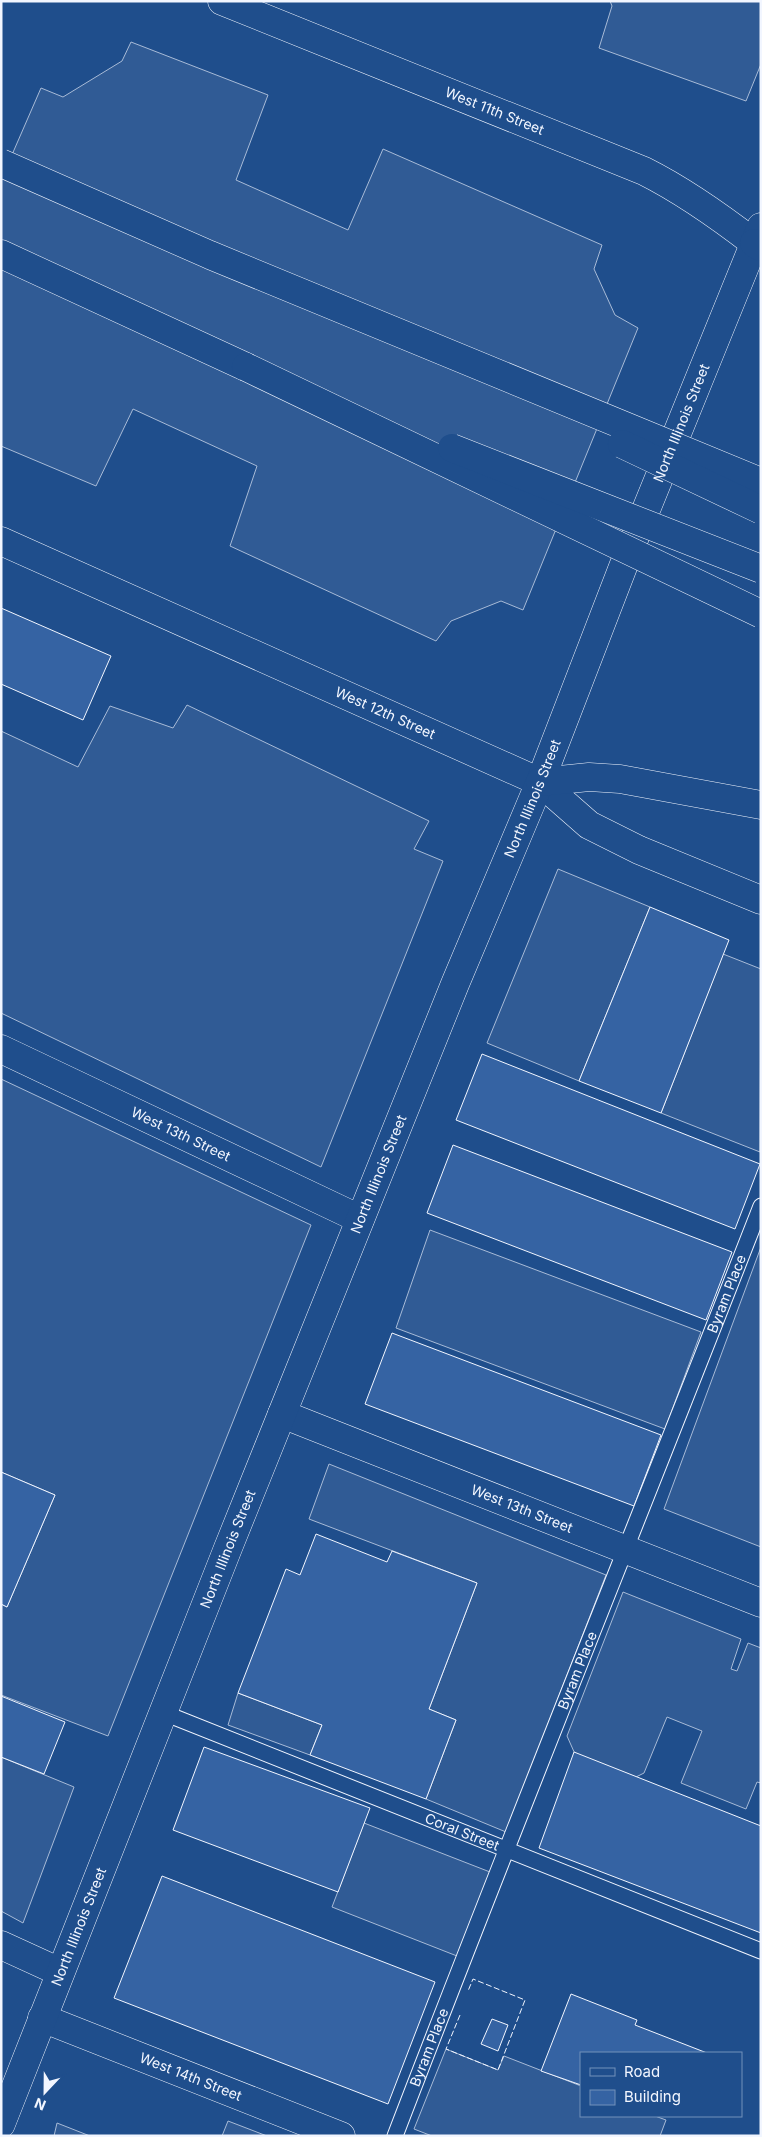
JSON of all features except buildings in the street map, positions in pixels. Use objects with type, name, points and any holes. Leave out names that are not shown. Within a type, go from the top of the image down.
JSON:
[{"type":"main road","name":"West 11th Street","points":[[222,1],[644,171],[673,186],[759,239]]},
{"type":"main road","points":[[1,163],[210,255],[761,482]]},
{"type":"main road","name":"North Illinois Street","points":[[1,2124],[360,1219],[455,984],[540,782],[626,558],[759,239]]},
{"type":"main road","points":[[1,254],[246,367],[761,614]]},
{"type":"main road","points":[[344,310],[761,510]]},
{"type":"main road","points":[[246,367],[761,568]]},
{"type":"main road","name":"West 12th Street","points":[[1,541],[540,782],[589,825],[639,850],[761,900]]},
{"type":"main road","points":[[540,782],[589,777],[620,779],[761,806]]},
{"type":"main road","name":"West 13th Street","points":[[1,1049],[360,1219]]},
{"type":"main road","name":"West 13th Street","points":[[282,1414],[761,1603]]},
{"type":"main road","points":[[1,1945],[60,1972]]},
{"type":"main road","name":"West 14th Street","points":[[42,2018],[341,2136]]},
{"type":"lane","name":"Byram Place","points":[[395,2136],[506,1849],[761,1206]]},
{"type":"lane","name":"Coral Street","points":[[164,1713],[761,1951]]},
{"type":"shaded area","points":[[610,1],[761,1],[761,64],[746,101],[599,48],[612,6]]},
{"type":"shaded area","points":[[131,42],[268,95],[236,180],[348,230],[383,149],[602,245],[594,269],[615,315],[638,328],[523,610],[501,601],[451,621],[436,641],[230,546],[257,466],[133,409],[96,486],[1,446],[1,180],[41,88],[63,97],[122,61]]},
{"type":"shaded area","points":[[187,705],[429,821],[414,849],[443,861],[321,1167],[1,1013],[1,731],[78,767],[110,706],[173,728]]},
{"type":"shaded area","points":[[558,869],[650,907],[579,1081],[487,1043]]},
{"type":"shaded area","points":[[723,954],[761,969],[760,1152],[661,1113]]},
{"type":"shaded area","points":[[1,1079],[311,1225],[108,1736],[1,1695],[1,1604],[7,1607],[55,1495],[1,1472]]},
{"type":"shaded area","points":[[430,1230],[701,1332],[665,1429],[396,1328]]},
{"type":"shaded area","points":[[761,1247],[761,1547],[664,1509]]},
{"type":"shaded area","points":[[329,1464],[606,1575],[506,1832],[426,1799],[456,1720],[429,1709],[477,1583],[309,1519]]},
{"type":"shaded area","points":[[623,1592],[741,1639],[731,1669],[737,1671],[748,1643],[761,1648],[761,1783],[757,1782],[746,1809],[681,1783],[702,1731],[667,1717],[644,1773],[636,1777],[575,1754],[567,1736]]},
{"type":"shaded area","points":[[238,1693],[322,1725],[310,1755],[228,1725]]},
{"type":"shaded area","points":[[1,1757],[74,1787],[23,1923],[1,1911]]},
{"type":"shaded area","points":[[364,1823],[490,1872],[457,1956],[332,1907]]},
{"type":"shaded area","points":[[446,2049],[498,2070],[504,2056],[580,2086],[580,2117],[658,2117],[666,2120],[660,2136],[432,2136],[414,2129]]},
{"type":"shaded area","points":[[228,2121],[267,2136],[222,2136]]},
{"type":"shaded area","points":[[57,2123],[90,2136],[54,2136]]},
{"type":"fence","points":[[460,2015],[446,2049],[498,2070],[525,2000],[473,1979],[468,1991]]}]
